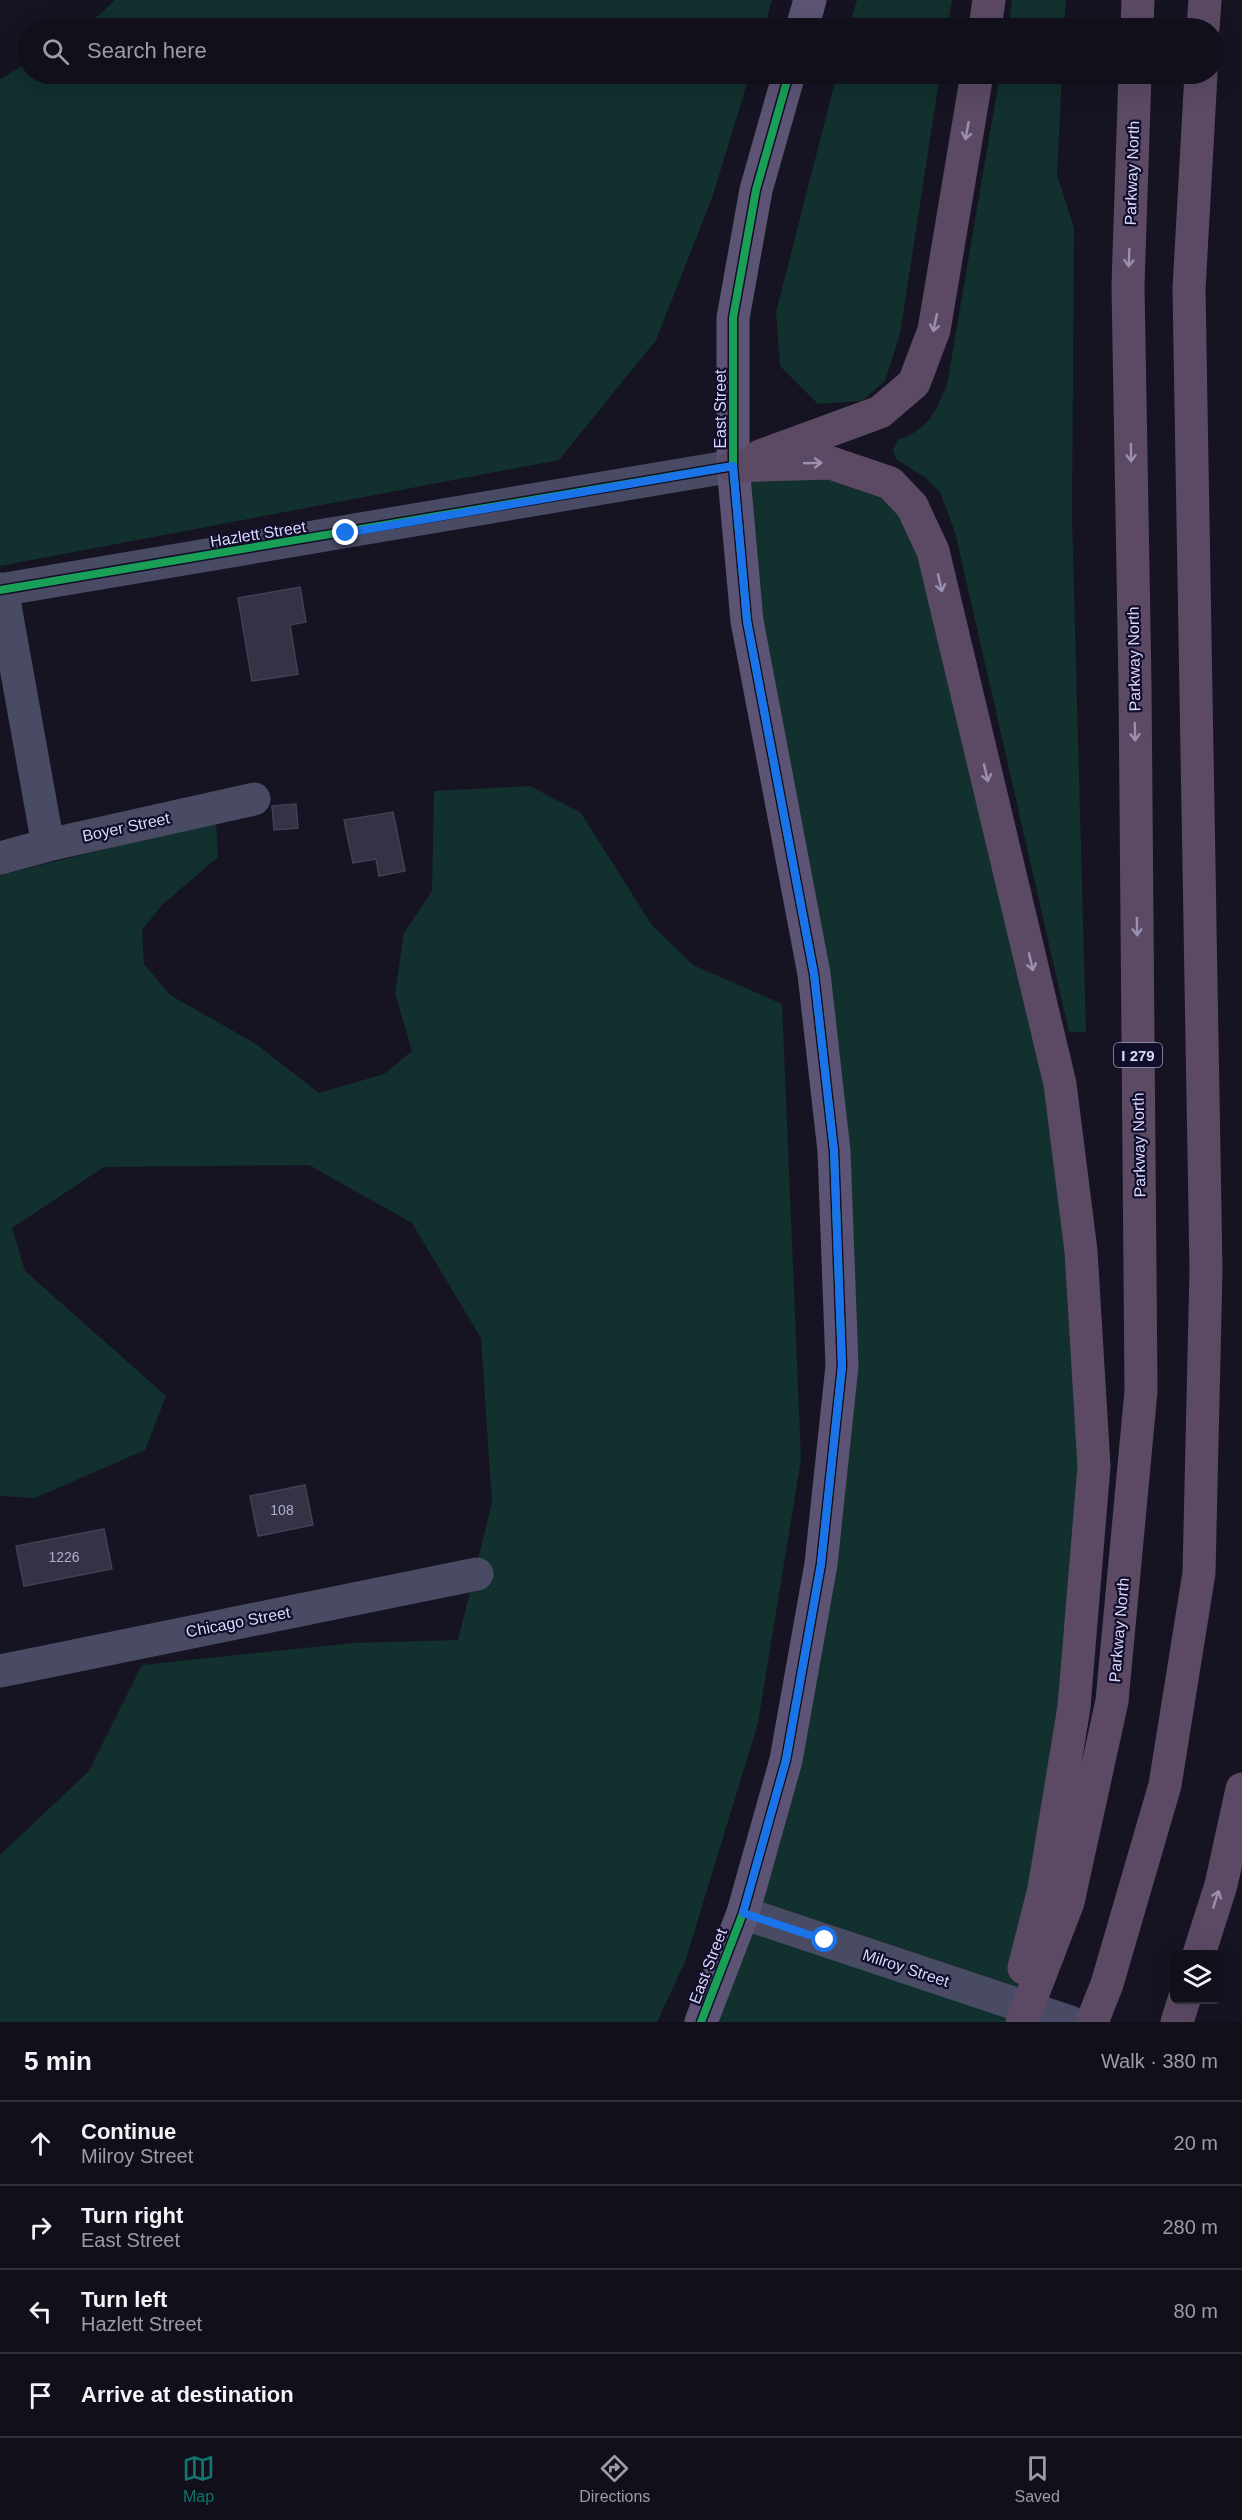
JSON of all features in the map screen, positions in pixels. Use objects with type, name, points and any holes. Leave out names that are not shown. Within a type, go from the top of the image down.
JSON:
[{"type":"highway","points":[[986,18],[989,0]]},
{"type":"highway","points":[[1137,18],[1138,0]]},
{"type":"highway","points":[[1204,18],[1205,0]]},
{"type":"highway","points":[[733,466],[880,412],[914,382],[934,330],[975,84]]},
{"type":"highway","name":"Parkway North","points":[[1022,2022],[1068,1902],[1112,1701],[1141,1391],[1135,697],[1128,285],[1135,84]]},
{"type":"highway","points":[[1092,2022],[1107,1984],[1166,1785],[1199,1573],[1206,1270],[1189,289],[1200,84]]},
{"type":"highway","points":[[733,466],[831,463],[890,483],[912,506],[933,551],[1060,1084],[1081,1251],[1094,1466],[1074,1707],[1044,1889],[1010,2022]]},
{"type":"highway","points":[[1200,1950],[1221,1885],[1242,1789]]},
{"type":"highway","points":[[1177,2022],[1183,2004]]},
{"type":"main road","points":[[805,18],[810,0]]},
{"type":"main road","name":"East Street","points":[[701,2022],[743,1913],[786,1760],[821,1564],[842,1366],[834,1151],[814,974],[747,621],[733,466],[733,318],[756,190],[786,84]]},
{"type":"street","name":"Hazlett Street","points":[[1,590],[733,466]]},
{"type":"street","points":[[1,590],[48,845]]},
{"type":"street","name":"Boyer Street","points":[[0,858],[48,845],[254,799]]},
{"type":"street","name":"Chicago Street","points":[[0,1671],[477,1574]]},
{"type":"street","name":"Milroy Street","points":[[743,1913],[1070,2022]]},
{"type":"green space","points":[[115,0],[772,0],[767,18],[96,18]]},
{"type":"green space","points":[[857,0],[952,0],[949,18],[852,18]]},
{"type":"green space","points":[[1012,0],[1066,0],[1065,18],[1009,18]]},
{"type":"green space","points":[[18,69],[18,84],[747,84],[712,198],[656,340],[559,460],[0,566],[0,79]]},
{"type":"green space","points":[[834,84],[938,84],[900,334],[885,381],[862,401],[818,404],[780,366],[776,312]]},
{"type":"green space","points":[[998,84],[1062,84],[1057,175],[1074,228],[1072,517],[1086,1032],[1069,1032],[955,532],[940,492],[926,478],[896,459],[893,450],[898,440],[918,430],[930,419],[947,385]]},
{"type":"green space","points":[[831,463],[912,506],[1060,1084],[1094,1466],[1044,1889],[1010,2022],[701,2022],[821,1564],[834,1151],[733,466]]},
{"type":"green space","points":[[530,786],[581,813],[651,924],[693,965],[782,1004],[801,1459],[758,1723],[685,1962],[657,2022],[0,2022],[0,1855],[89,1771],[142,1665],[353,1643],[458,1640],[492,1503],[481,1338],[412,1223],[309,1165],[104,1167],[12,1228],[25,1271],[166,1396],[145,1450],[35,1498],[0,1496],[0,875],[216,822],[218,857],[163,904],[142,930],[144,964],[170,995],[256,1044],[319,1093],[384,1074],[412,1051],[395,993],[404,933],[432,891],[434,791]]},
{"type":"building","points":[[300,587],[306,622],[290,625],[298,674],[252,681],[238,598]]},
{"type":"building","points":[[296,804],[298,828],[274,830],[272,806]]},
{"type":"building","points":[[393,812],[405,871],[379,876],[376,859],[353,863],[344,820]]},
{"type":"building","points":[[305,1485],[313,1525],[258,1536],[250,1496]]},
{"type":"building","points":[[104,1529],[112,1569],[24,1586],[16,1546]]},
{"type":"cycle path","points":[[701,2022],[743,1913],[786,1760],[821,1564],[842,1366],[834,1151],[814,974],[747,621],[733,466],[733,318],[756,190],[786,84]]},
{"type":"cycle path","points":[[0,590],[733,466]]},
{"type":"route","points":[[346,533],[733,466],[747,621],[814,974],[834,1151],[842,1366],[821,1564],[786,1760],[743,1913],[825,1940]]}]
